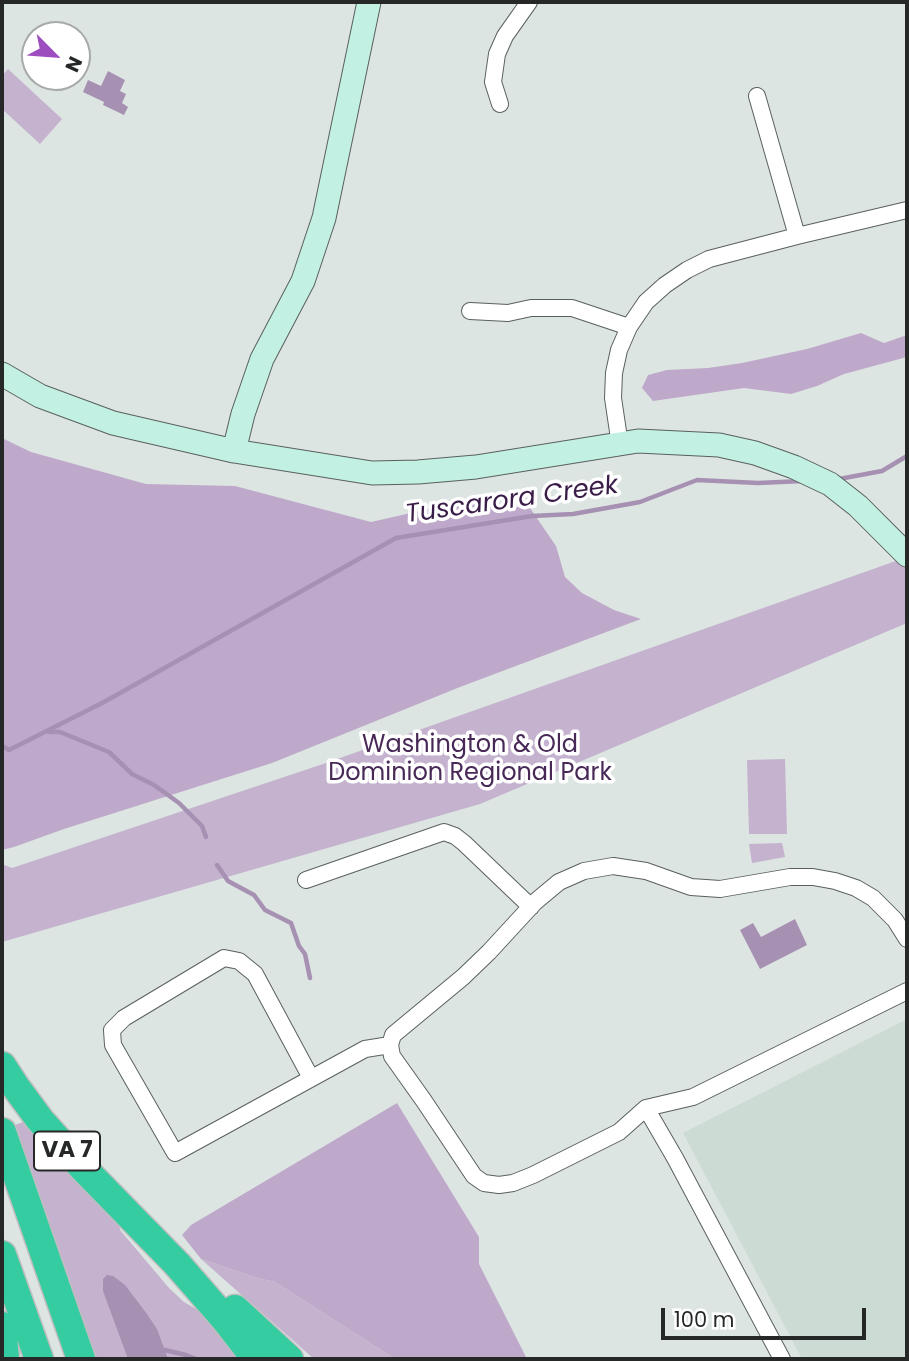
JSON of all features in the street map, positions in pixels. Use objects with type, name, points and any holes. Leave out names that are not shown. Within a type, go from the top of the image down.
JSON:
[{"type":"highway","name":"VA 7","points":[[2,1066],[40,1120],[84,1169],[143,1227],[217,1309],[256,1359]]},
{"type":"highway","points":[[2,1132],[81,1359]]},
{"type":"highway","points":[[143,1227],[289,1359]]},
{"type":"highway","points":[[2,1255],[38,1359]]},
{"type":"highway","points":[[2,1326],[5,1359]]},
{"type":"main road","points":[[234,451],[243,414],[262,359],[303,281],[324,218],[369,2]]},
{"type":"main road","points":[[2,374],[40,396],[113,423],[234,451],[372,473],[475,467],[638,441],[719,445],[755,453],[830,484],[858,506],[907,555]]},
{"type":"street","points":[[500,104],[493,82],[497,54],[529,2]]},
{"type":"street","points":[[757,96],[797,236]]},
{"type":"street","points":[[620,445],[613,398],[614,373],[619,350],[629,327],[646,302],[664,285],[709,259],[907,210]]},
{"type":"street","points":[[470,311],[508,313],[531,308],[572,307],[629,327]]},
{"type":"street","points":[[306,880],[444,832],[464,843],[531,907]]},
{"type":"street","points":[[907,939],[895,920],[873,898],[856,888],[835,881],[790,877],[720,889],[691,887],[646,872],[613,866],[584,871],[559,882],[531,907],[463,977],[393,1035],[390,1045],[392,1056],[474,1176],[484,1183],[499,1185],[533,1175],[620,1132],[646,1108],[693,1097],[907,991]]},
{"type":"street","points":[[311,1078],[255,974],[239,961],[224,958],[124,1018],[112,1030],[113,1045],[175,1153],[365,1049],[390,1045]]},
{"type":"street","points":[[646,1108],[782,1359]]},
{"type":"shaded area","points":[[108,71],[125,80],[120,91],[126,94],[122,103],[128,107],[124,115],[83,92],[91,91],[91,81],[101,86]]},
{"type":"shaded area","points":[[861,333],[884,343],[907,335],[907,357],[844,374],[791,394],[744,388],[653,401],[642,388],[648,375],[667,370],[742,363],[807,349]]},
{"type":"shaded area","points":[[2,438],[31,452],[146,484],[235,486],[371,522],[455,503],[530,508],[556,546],[565,577],[582,593],[614,610],[641,619],[460,687],[272,763],[2,850]]},
{"type":"shaded area","points":[[795,919],[807,945],[760,969],[740,930],[753,923],[761,937]]},
{"type":"shaded area","points":[[907,1019],[907,1359],[802,1359],[683,1133]]},
{"type":"shaded area","points":[[397,1103],[479,1237],[479,1264],[527,1359],[395,1359],[275,1282],[201,1259],[182,1235],[191,1225]]},
{"type":"shaded area","points":[[107,1275],[125,1285],[147,1314],[157,1329],[168,1359],[128,1359],[103,1291],[103,1279]]},
{"type":"green space","points":[[8,69],[21,81],[21,91],[32,91],[62,119],[40,144],[2,109],[2,76]]},
{"type":"green space","name":"Washington & Old Dominion Regional Park","points":[[907,557],[907,623],[480,804],[2,942],[2,864],[12,868],[323,764]]},
{"type":"green space","points":[[785,759],[787,834],[749,834],[747,760]]},
{"type":"green space","points":[[782,843],[785,857],[752,863],[749,844]]},
{"type":"green space","points":[[31,1119],[119,1220],[120,1230],[169,1288],[184,1302],[217,1321],[244,1359],[95,1359],[15,1125]]},
{"type":"green space","points":[[201,1259],[275,1282],[395,1359],[314,1359]]},
{"type":"waterway","name":"Tuscarora Creek","points":[[839,479],[882,471],[907,456]]},
{"type":"waterway","name":"Tuscarora Creek","points":[[2,746],[9,750],[104,702],[396,538],[640,502],[697,480],[758,483],[803,481]]},
{"type":"waterway","points":[[49,732],[60,732],[109,752],[132,774],[154,785],[179,803],[202,826],[206,837]]},
{"type":"waterway","points":[[217,865],[228,881],[254,895],[265,910],[291,923],[299,946],[305,954],[310,978]]},
{"type":"waterway","points":[[165,1350],[196,1359]]}]
